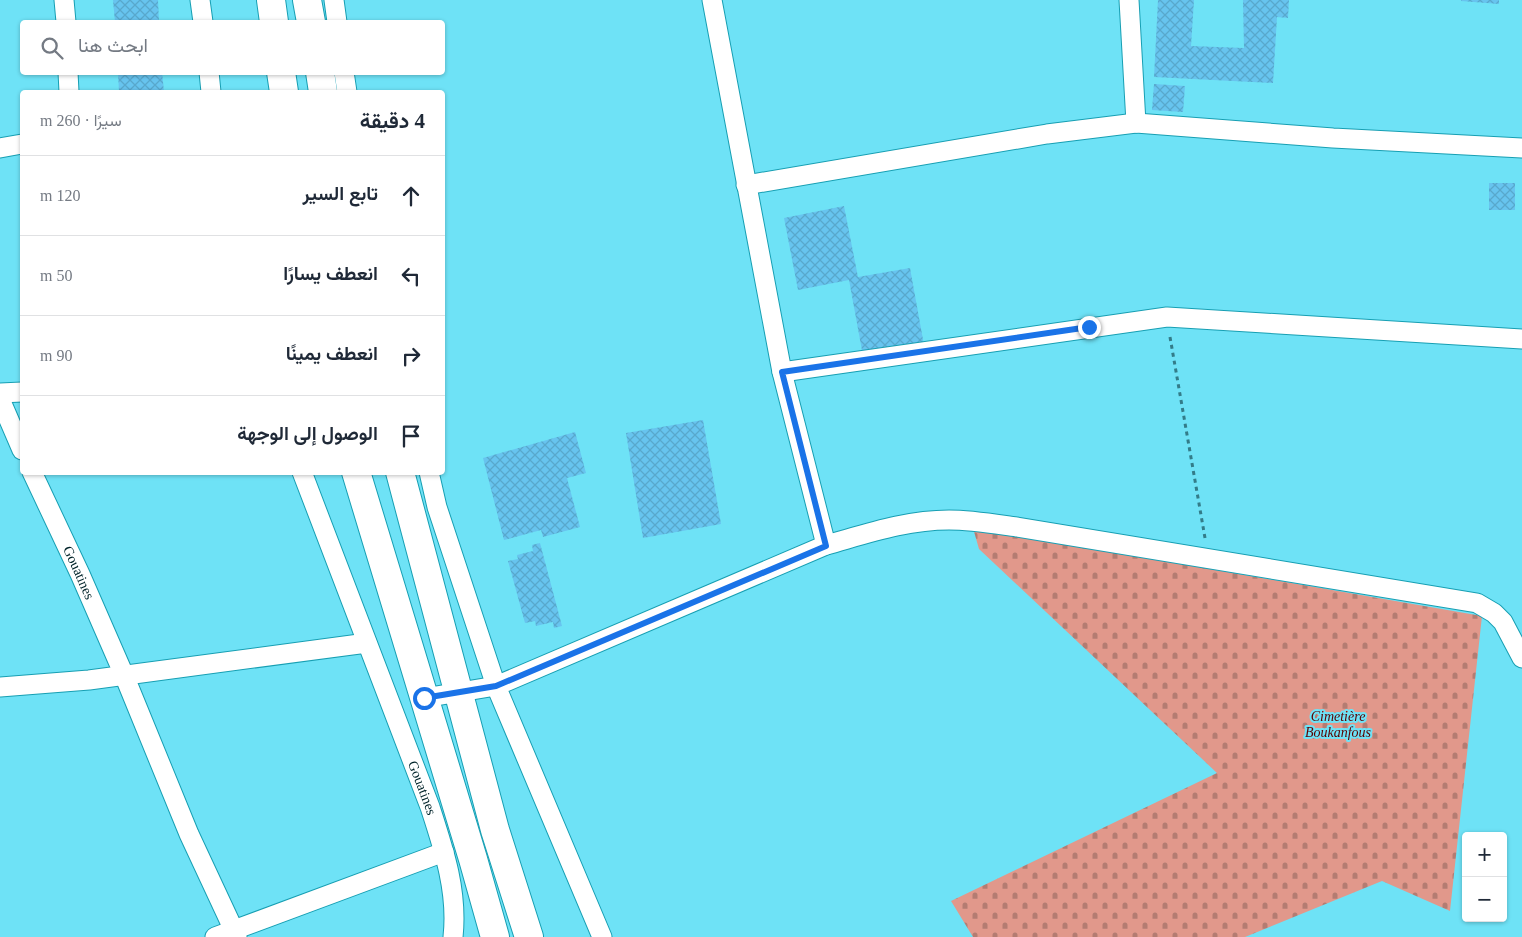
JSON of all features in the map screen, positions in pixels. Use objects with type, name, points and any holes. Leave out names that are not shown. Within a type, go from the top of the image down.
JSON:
[{"type":"highway","points":[[271,0],[274,20]]},
{"type":"highway","points":[[307,0],[311,20]]},
{"type":"highway","points":[[282,75],[284,90]]},
{"type":"highway","points":[[320,75],[323,90]]},
{"type":"highway","points":[[357,475],[473,859],[494,937]]},
{"type":"highway","points":[[401,475],[495,830],[529,937]]},
{"type":"street","points":[[64,0],[66,20]]},
{"type":"street","points":[[200,0],[202,20]]},
{"type":"street","points":[[334,0],[337,20]]},
{"type":"street","points":[[712,0],[782,372],[826,546]]},
{"type":"street","points":[[1129,0],[1136,124]]},
{"type":"street","points":[[68,75],[70,90]]},
{"type":"street","points":[[209,75],[211,90]]},
{"type":"street","points":[[345,75],[348,90]]},
{"type":"street","points":[[746,185],[1047,134],[1136,124],[1333,138],[1522,148]]},
{"type":"street","points":[[0,148],[20,144]]},
{"type":"street","points":[[782,372],[1167,317],[1522,339]]},
{"type":"street","points":[[0,393],[20,392]]},
{"type":"street","points":[[0,399],[20,445]]},
{"type":"street","name":"Gouatines","points":[[33,475],[80,574],[124,674],[189,834],[236,934]]},
{"type":"street","name":"Gouatines","points":[[303,475],[430,807],[444,852],[454,902],[453,937]]},
{"type":"street","points":[[430,475],[438,508],[496,686],[602,937]]},
{"type":"street","points":[[424,698],[460,694],[496,686],[826,546],[889,527],[918,522],[950,520],[1018,527],[1476,603],[1494,613],[1503,622],[1522,658]]},
{"type":"street","points":[[0,687],[89,680],[367,643]]},
{"type":"street","points":[[215,937],[236,934],[444,852]]},
{"type":"path","points":[[1167,317],[1209,558]]},
{"type":"green space","name":"Cimetière Boukanfous","points":[[973,528],[1482,616],[1450,911],[1382,881],[1245,937],[973,937],[951,901],[1217,773],[979,549]]},
{"type":"building","points":[[113,0],[158,0],[159,20],[115,20]]},
{"type":"building","points":[[1158,0],[1194,0],[1191,46],[1244,48],[1243,0],[1289,0],[1288,18],[1277,17],[1273,83],[1154,77]]},
{"type":"building","points":[[1499,0],[1499,4],[1461,1]]},
{"type":"building","points":[[118,75],[162,75],[164,90],[119,90]]},
{"type":"building","points":[[1154,84],[1185,86],[1183,112],[1152,110]]},
{"type":"building","points":[[1489,183],[1515,183],[1515,210],[1489,210]]},
{"type":"building","points":[[844,206],[858,277],[910,268],[924,345],[863,356],[849,280],[798,290],[784,218]]},
{"type":"building","points":[[703,420],[721,524],[643,538],[626,433]]},
{"type":"building","points":[[575,432],[586,473],[567,478],[580,527],[543,537],[541,530],[504,540],[483,458]]},
{"type":"building","points":[[540,543],[562,626],[554,628],[553,622],[536,626],[535,621],[525,623],[508,561],[518,559],[517,555],[533,551],[532,545]]},
{"type":"route","points":[[424,698],[460,694],[496,686],[826,546],[782,372],[1089,327]]}]
